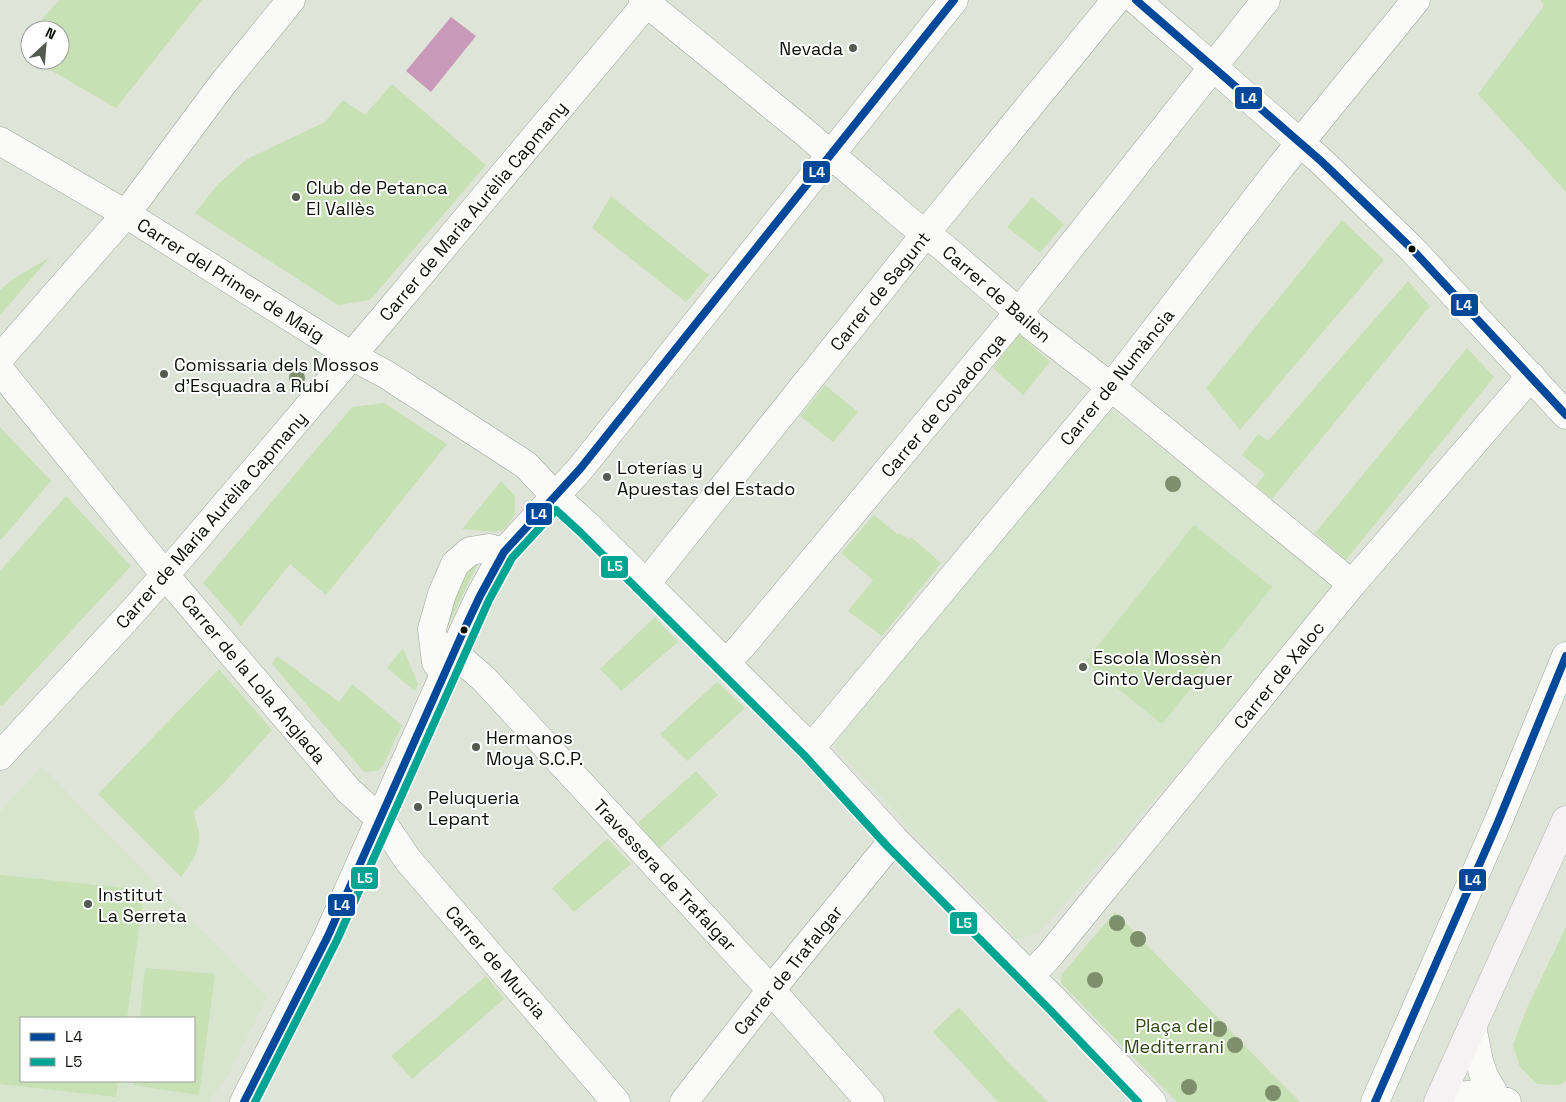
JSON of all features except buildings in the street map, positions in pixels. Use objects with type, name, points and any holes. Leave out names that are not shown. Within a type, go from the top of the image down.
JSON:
[{"type":"main road","points":[[1438,1102],[1566,820]]},
{"type":"street","points":[[0,358],[126,214],[221,86],[291,0]]},
{"type":"street","points":[[247,1101],[328,936],[480,596],[504,552],[580,469],[954,0]]},
{"type":"street","name":"Carrer de Sagunt","points":[[646,584],[1116,0]]},
{"type":"street","points":[[1136,0],[1300,142],[1424,260],[1566,415]]},
{"type":"street","name":"Carrer de Covadonga","points":[[726,663],[1019,312],[1266,0]]},
{"type":"street","name":"Carrer de Numància","points":[[810,748],[1112,388],[1300,142],[1416,0]]},
{"type":"street","name":"Carrer de Bailèn","points":[[645,2],[795,124],[1019,312],[1032,326],[1112,388],[1352,584]]},
{"type":"street","name":"Carrer de Maria Aurèlia Capmany","points":[[0,756],[165,575],[352,356],[645,2]]},
{"type":"street","name":"Carrer del Primer de Maig","points":[[0,141],[126,214],[352,356],[388,375],[526,465],[810,748],[894,839],[1152,1102]]},
{"type":"street","name":"Carrer de la Lola Anglada","points":[[0,370],[165,575],[348,790],[380,820]]},
{"type":"street","name":"Carrer de Xaloc","points":[[1030,976],[1049,956],[1352,584],[1531,376]]},
{"type":"street","points":[[449,664],[436,662],[432,629],[442,594],[455,564],[470,551],[489,548],[504,552]]},
{"type":"street","points":[[1375,1102],[1498,822],[1566,656]]},
{"type":"street","name":"Travessera de Trafalgar","points":[[449,664],[484,679],[771,990],[870,1102]]},
{"type":"street","name":"Carrer de Murcia","points":[[380,820],[408,860],[616,1102]]},
{"type":"street","name":"Carrer de Trafalgar","points":[[684,1102],[771,990],[894,839]]},
{"type":"street","points":[[1472,1026],[1484,1076],[1501,1101]]},
{"type":"street","points":[[1447,1102],[1460,1095],[1486,1095],[1501,1101]]},
{"type":"shaded area","points":[[451,17],[476,36],[431,92],[406,71]]},
{"type":"shaded area","name":"Escola Mossèn Cinto Verdaguer","points":[[1108,407],[1338,587],[1040,932],[1016,939],[833,746]]},
{"type":"shaded area","name":"Institut La Serreta","points":[[42,766],[267,997],[226,1080],[210,1102],[0,1102],[0,812]]},
{"type":"green space","points":[[59,0],[202,0],[116,108],[50,70],[70,70],[70,20],[42,20]]},
{"type":"green space","points":[[1540,0],[1566,0],[1566,192],[1478,94],[1544,6]]},
{"type":"green space","points":[[392,84],[486,165],[370,300],[338,305],[195,213],[218,184],[247,159],[325,122],[343,100],[365,115]]},
{"type":"green space","points":[[611,196],[709,275],[686,302],[592,228]]},
{"type":"green space","points":[[1032,197],[1064,224],[1040,253],[1007,227]]},
{"type":"green space","points":[[1342,220],[1384,260],[1240,430],[1206,388]]},
{"type":"green space","points":[[50,257],[0,315],[0,290],[13,279]]},
{"type":"green space","points":[[1408,281],[1430,306],[1272,499],[1256,486],[1265,474],[1242,455],[1258,434],[1268,441]]},
{"type":"green space","points":[[1019,334],[1050,362],[1023,395],[993,368]]},
{"type":"green space","points":[[1467,348],[1494,377],[1346,560],[1315,533]]},
{"type":"green space","points":[[825,385],[858,412],[833,442],[800,416]]},
{"type":"green space","points":[[384,403],[447,444],[326,595],[290,564],[241,626],[203,583],[352,407]]},
{"type":"green space","points":[[0,427],[51,481],[1,540],[0,539]]},
{"type":"green space","points":[[501,481],[515,496],[515,514],[505,529],[495,532],[462,529]]},
{"type":"green space","points":[[66,496],[131,566],[2,706],[0,704],[0,571]]},
{"type":"green space","points":[[874,515],[897,534],[900,533],[909,540],[911,537],[941,563],[882,636],[848,611],[873,580],[841,553]]},
{"type":"green space","points":[[1194,525],[1272,587],[1162,724],[1085,662]]},
{"type":"green space","points":[[479,561],[445,632],[466,565]]},
{"type":"green space","points":[[655,617],[678,642],[621,691],[600,669]]},
{"type":"green space","points":[[403,648],[418,684],[415,691],[387,668]]},
{"type":"green space","points":[[277,656],[339,702],[352,684],[402,725],[383,766],[377,771],[364,772],[272,664]]},
{"type":"green space","points":[[219,669],[272,730],[223,784],[194,812],[199,833],[198,847],[191,863],[181,877],[98,794]]},
{"type":"green space","points":[[717,682],[745,708],[687,761],[660,734]]},
{"type":"green space","points":[[696,771],[718,795],[659,849],[638,823]]},
{"type":"green space","points":[[607,839],[631,864],[574,912],[552,888]]},
{"type":"green space","points":[[0,875],[144,890],[127,1017],[20,1017],[20,1082],[118,1082],[116,1097],[0,1084]]},
{"type":"green space","name":"Plaça del Mediterrani","points":[[1115,912],[1300,1102],[1177,1102],[1061,983],[1062,974]]},
{"type":"green space","points":[[1566,927],[1566,1081],[1559,1085],[1537,1084],[1520,1067],[1513,1045],[1527,1008]]},
{"type":"green space","points":[[145,968],[215,974],[199,1095],[133,1085],[133,1082],[195,1082],[195,1017],[140,1017]]},
{"type":"green space","points":[[486,976],[504,999],[412,1079],[391,1056]]},
{"type":"green space","points":[[959,1007],[1006,1060],[1048,1102],[998,1102],[933,1032]]},
{"type":"transit line","name":"L4","points":[[244,1102],[328,936],[463,632],[504,552],[580,469],[954,0]]},
{"type":"transit line","name":"L4","points":[[1136,0],[1321,161],[1411,248],[1566,415]]},
{"type":"transit line","name":"L5","points":[[255,1102],[337,940],[489,600],[512,558],[556,510],[804,755],[887,846],[1051,1011],[1138,1102]]},
{"type":"transit line","name":"L4","points":[[1375,1102],[1498,822],[1566,656]]},
{"type":"place","name":"Nevada","points":[[853,48]]},
{"type":"place","name":"Club de Petanca El Vallès","points":[[296,197]]},
{"type":"place","name":"Comissaria dels Mossos d'Esquadra a Rubí","points":[[164,374]]},
{"type":"place","name":"Loterías y Apuestas del Estado","points":[[607,477]]},
{"type":"place","name":"Escola Mossèn Cinto Verdaguer","points":[[1083,667]]},
{"type":"place","name":"Hermanos Moya S.C.P.","points":[[476,747]]},
{"type":"place","name":"Peluqueria Lepant","points":[[418,807]]},
{"type":"place","name":"Institut La Serreta","points":[[88,904]]}]
